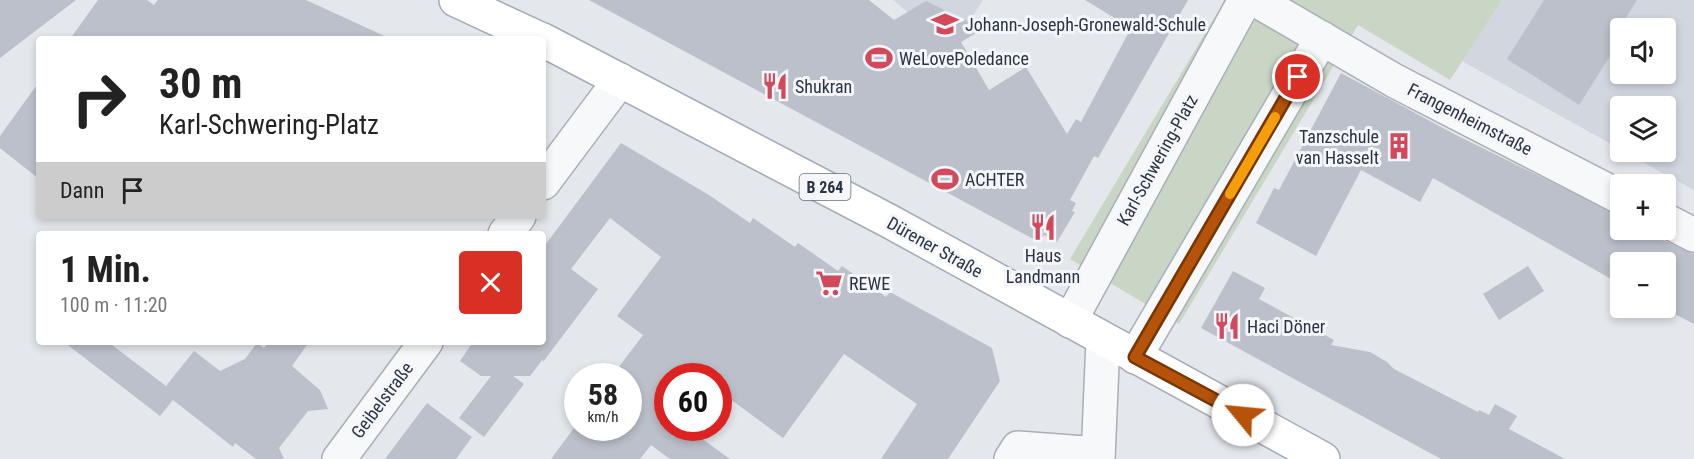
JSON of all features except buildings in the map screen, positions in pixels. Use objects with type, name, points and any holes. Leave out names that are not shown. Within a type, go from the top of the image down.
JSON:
[{"type":"main road","name":"Dürener Straße","points":[[456,0],[533,36]]},
{"type":"main road","name":"Dürener Straße","points":[[546,42],[890,221],[1323,459]]},
{"type":"street","name":"Karl-Schwering-Platz","points":[[1070,321],[1245,0]]},
{"type":"street","name":"Frangenheimstraße","points":[[1256,0],[1395,81],[1610,192]]},
{"type":"street","points":[[1135,357],[1322,38]]},
{"type":"street","points":[[546,179],[620,80]]},
{"type":"street","points":[[1676,226],[1694,235]]},
{"type":"street","points":[[1011,459],[1018,448],[1098,456],[1103,340]]},
{"type":"street","name":"Geibelstraße","points":[[339,459],[424,345]]},
{"type":"shaded area","name":"Johann-Joseph-Gronewald-Schule","points":[[893,0],[983,0],[952,48]]},
{"type":"shaded area","points":[[1502,0],[1694,0],[1694,190],[1676,180],[1676,174],[1665,174],[1642,162],[1676,162],[1676,96],[1610,96],[1610,143],[1462,61]]},
{"type":"green space","points":[[1225,0],[1502,0],[1450,80],[1358,25],[1179,324],[1070,259]]},
{"type":"slow traffic","points":[[1230,194],[1275,117]]},
{"type":"place","name":"Johann-Joseph-Gronewald-Schule","points":[[945,24]]},
{"type":"place","name":"WeLovePoledance","points":[[879,58]]},
{"type":"place","name":"Shukran","points":[[775,86]]},
{"type":"place","name":"Tanzschule van Hasselt","points":[[1399,146]]},
{"type":"place","name":"ACHTER","points":[[945,179]]},
{"type":"place","name":"Haus Landmann","points":[[1043,227]]},
{"type":"place","name":"REWE","points":[[829,283]]},
{"type":"place","name":"Haci Döner","points":[[1227,326]]},
{"type":"route","points":[[1243,415],[1135,357],[1298,77]]}]
